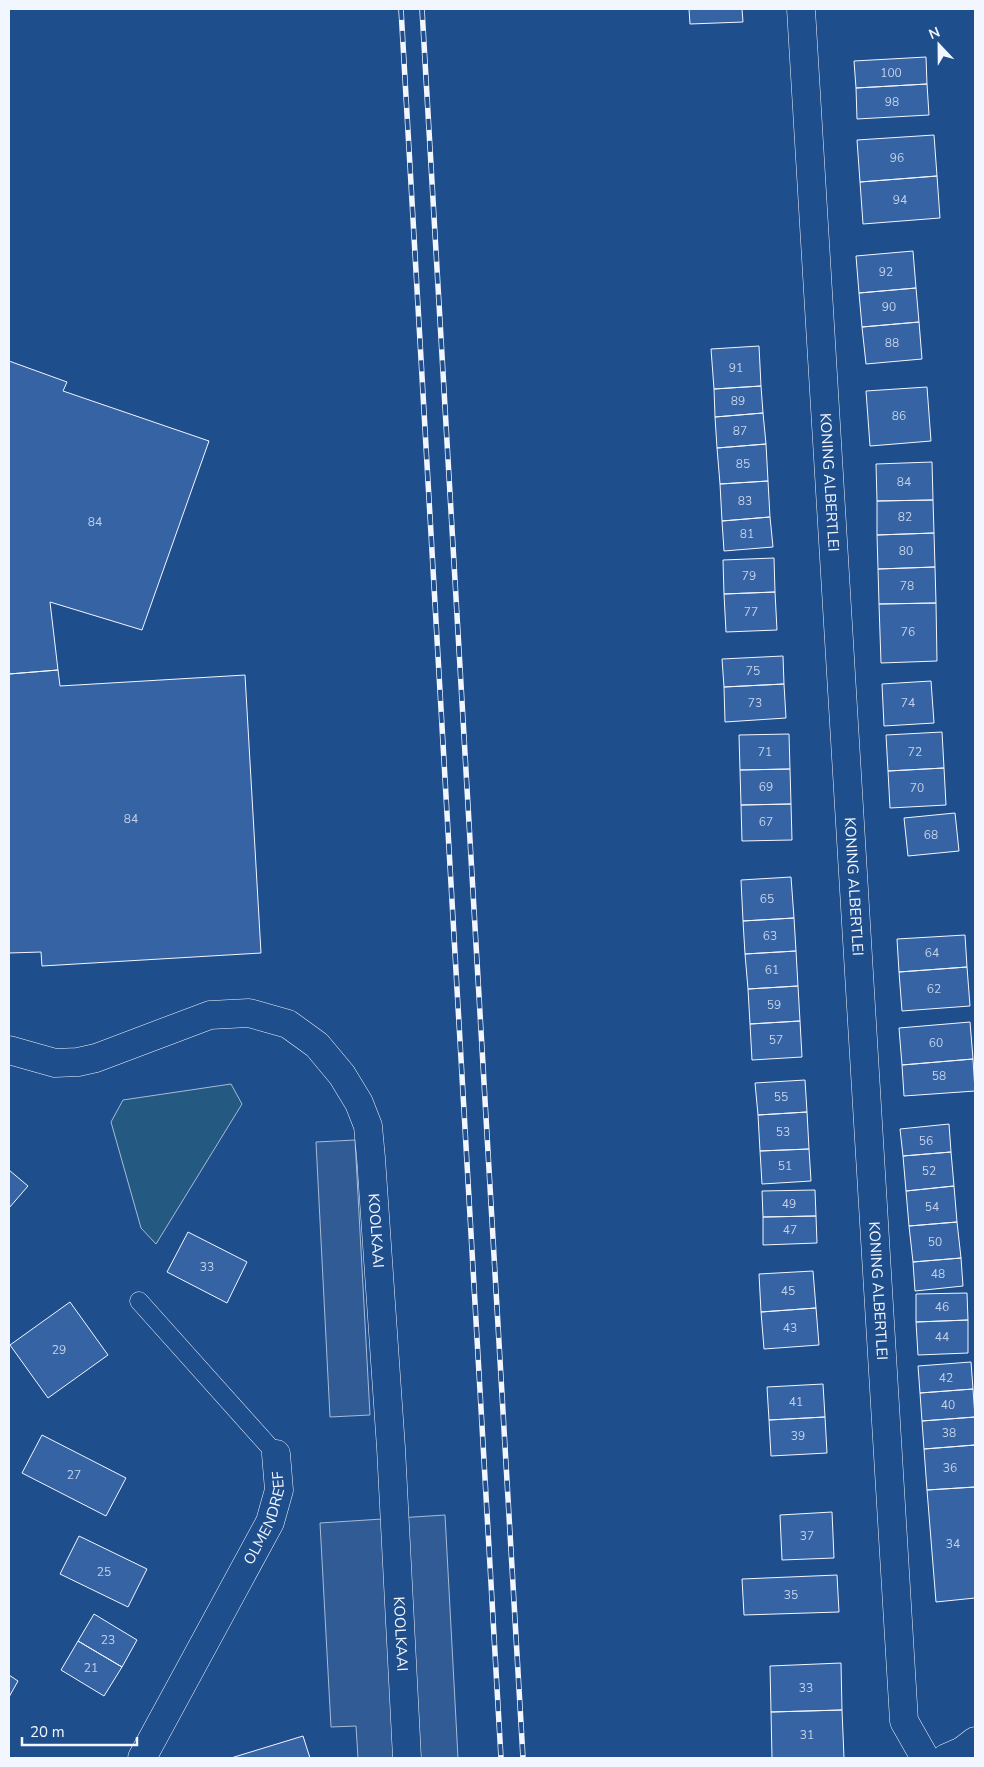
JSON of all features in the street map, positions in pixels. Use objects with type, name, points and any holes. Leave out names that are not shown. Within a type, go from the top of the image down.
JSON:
[{"type":"street","name":"KONING ALBERTLEI","points":[[801,9],[904,1721],[925,1758]]},
{"type":"street","name":"KOOLKAAI","points":[[9,1050],[55,1064],[78,1062],[96,1058],[210,1015],[249,1013],[288,1024],[316,1045],[342,1074],[359,1103],[368,1126],[371,1158],[391,1448],[407,1758]]},
{"type":"street","name":"OLMENDREEF","points":[[142,1758],[270,1522],[279,1490],[276,1454]]},
{"type":"street","points":[[946,1758],[962,1751],[975,1740]]},
{"type":"lane","name":"OLMENDREEF","points":[[139,1301],[276,1454]]},
{"type":"shaded area","points":[[231,1084],[242,1104],[156,1244],[141,1228],[111,1122],[123,1100]]},
{"type":"shaded area","points":[[355,1140],[370,1415],[330,1417],[316,1142]]},
{"type":"shaded area","points":[[445,1515],[458,1758],[358,1758],[356,1726],[331,1727],[320,1523]]},
{"type":"building","points":[[689,9],[742,9],[743,22],[690,24]]},
{"type":"building","points":[[926,57],[927,84],[856,88],[854,61]]},
{"type":"building","points":[[927,84],[929,115],[857,119],[856,88]]},
{"type":"building","points":[[934,135],[937,176],[860,182],[857,140]]},
{"type":"building","points":[[937,176],[940,218],[863,224],[860,182]]},
{"type":"building","points":[[913,251],[916,288],[859,293],[856,256]]},
{"type":"building","points":[[916,288],[919,322],[862,327],[859,293]]},
{"type":"building","points":[[919,322],[922,359],[866,364],[862,327]]},
{"type":"building","points":[[759,346],[761,386],[714,389],[711,349]]},
{"type":"building","points":[[9,361],[67,382],[63,391],[209,441],[142,630],[50,602],[58,670],[9,674]]},
{"type":"building","points":[[761,386],[763,413],[715,417],[714,389]]},
{"type":"building","points":[[927,387],[931,441],[870,446],[866,391]]},
{"type":"building","points":[[763,413],[766,444],[717,448],[715,417]]},
{"type":"building","points":[[766,444],[768,481],[720,484],[717,448]]},
{"type":"building","points":[[932,462],[933,500],[877,501],[876,464]]},
{"type":"building","points":[[768,481],[770,517],[722,521],[720,484]]},
{"type":"building","points":[[933,500],[934,533],[877,535],[877,501]]},
{"type":"building","points":[[770,517],[773,547],[724,551],[722,521]]},
{"type":"building","points":[[934,533],[935,567],[878,569],[877,535]]},
{"type":"building","points":[[774,558],[775,592],[724,594],[723,560]]},
{"type":"building","points":[[935,567],[936,603],[879,604],[878,569]]},
{"type":"building","points":[[775,592],[777,630],[726,632],[724,594]]},
{"type":"building","points":[[936,603],[937,661],[881,663],[879,604]]},
{"type":"building","points":[[783,656],[784,684],[724,687],[722,659]]},
{"type":"building","points":[[58,670],[60,686],[245,675],[261,953],[42,966],[41,952],[9,953],[9,674]]},
{"type":"building","points":[[931,681],[934,723],[884,726],[882,684]]},
{"type":"building","points":[[784,684],[786,718],[725,722],[724,687]]},
{"type":"building","points":[[942,732],[944,768],[888,771],[886,735]]},
{"type":"building","points":[[789,734],[790,769],[740,770],[739,735]]},
{"type":"building","points":[[944,768],[946,805],[890,808],[888,771]]},
{"type":"building","points":[[790,769],[791,804],[741,805],[740,770]]},
{"type":"building","points":[[791,804],[792,840],[742,841],[741,805]]},
{"type":"building","points":[[955,813],[959,851],[908,856],[904,818]]},
{"type":"building","points":[[791,877],[794,918],[743,921],[741,880]]},
{"type":"building","points":[[794,918],[796,951],[745,954],[743,921]]},
{"type":"building","points":[[965,935],[967,967],[899,972],[897,939]]},
{"type":"building","points":[[796,951],[798,986],[748,989],[745,954]]},
{"type":"building","points":[[967,967],[970,1006],[902,1011],[899,972]]},
{"type":"building","points":[[798,986],[800,1021],[750,1024],[748,989]]},
{"type":"building","points":[[800,1021],[802,1057],[752,1060],[750,1024]]},
{"type":"building","points":[[970,1022],[973,1059],[902,1065],[899,1028]]},
{"type":"building","points":[[973,1059],[975,1091],[904,1096],[902,1065]]},
{"type":"building","points":[[805,1080],[807,1112],[758,1115],[755,1083]]},
{"type":"building","points":[[807,1112],[809,1149],[760,1151],[758,1115]]},
{"type":"building","points":[[949,1124],[951,1152],[903,1156],[900,1129]]},
{"type":"building","points":[[809,1149],[811,1181],[762,1184],[760,1151]]},
{"type":"building","points":[[951,1152],[954,1186],[906,1191],[903,1156]]},
{"type":"building","points":[[9,1170],[28,1186],[9,1208]]},
{"type":"building","points":[[954,1186],[957,1222],[909,1226],[906,1191]]},
{"type":"building","points":[[815,1190],[816,1216],[763,1217],[762,1191]]},
{"type":"building","points":[[816,1216],[817,1243],[763,1245],[763,1217]]},
{"type":"building","points":[[957,1222],[961,1258],[913,1262],[909,1226]]},
{"type":"building","points":[[188,1232],[247,1262],[227,1303],[167,1272]]},
{"type":"building","points":[[961,1258],[963,1286],[915,1291],[913,1262]]},
{"type":"building","points":[[813,1271],[816,1308],[761,1312],[759,1274]]},
{"type":"building","points":[[967,1293],[968,1320],[916,1322],[916,1294]]},
{"type":"building","points":[[70,1302],[108,1355],[48,1398],[10,1345]]},
{"type":"building","points":[[816,1308],[819,1345],[764,1349],[761,1312]]},
{"type":"building","points":[[968,1320],[968,1353],[918,1355],[916,1322]]},
{"type":"building","points":[[971,1362],[973,1389],[920,1393],[918,1366]]},
{"type":"building","points":[[823,1384],[825,1417],[769,1420],[767,1387]]},
{"type":"building","points":[[973,1389],[975,1417],[922,1421],[920,1393]]},
{"type":"building","points":[[825,1417],[827,1453],[771,1456],[769,1420]]},
{"type":"building","points":[[975,1417],[975,1445],[924,1449],[922,1421]]},
{"type":"building","points":[[42,1435],[126,1478],[106,1516],[22,1473]]},
{"type":"building","points":[[975,1445],[975,1487],[927,1490],[924,1449]]},
{"type":"building","points":[[975,1487],[975,1598],[936,1602],[927,1490]]},
{"type":"building","points":[[832,1512],[834,1558],[782,1560],[780,1515]]},
{"type":"building","points":[[79,1536],[147,1569],[128,1607],[60,1574]]},
{"type":"building","points":[[837,1575],[839,1612],[744,1615],[742,1579]]},
{"type":"building","points":[[94,1614],[137,1640],[122,1667],[78,1641]]},
{"type":"building","points":[[78,1641],[122,1667],[104,1696],[61,1670]]},
{"type":"building","points":[[841,1663],[842,1710],[771,1712],[770,1666]]},
{"type":"building","points":[[9,1675],[18,1681],[9,1697]]},
{"type":"building","points":[[842,1710],[844,1758],[772,1758],[771,1712]]},
{"type":"building","points":[[303,1736],[310,1758],[231,1758]]},
{"type":"railway","points":[[401,9],[501,1758]]},
{"type":"railway","points":[[422,9],[523,1758]]}]
